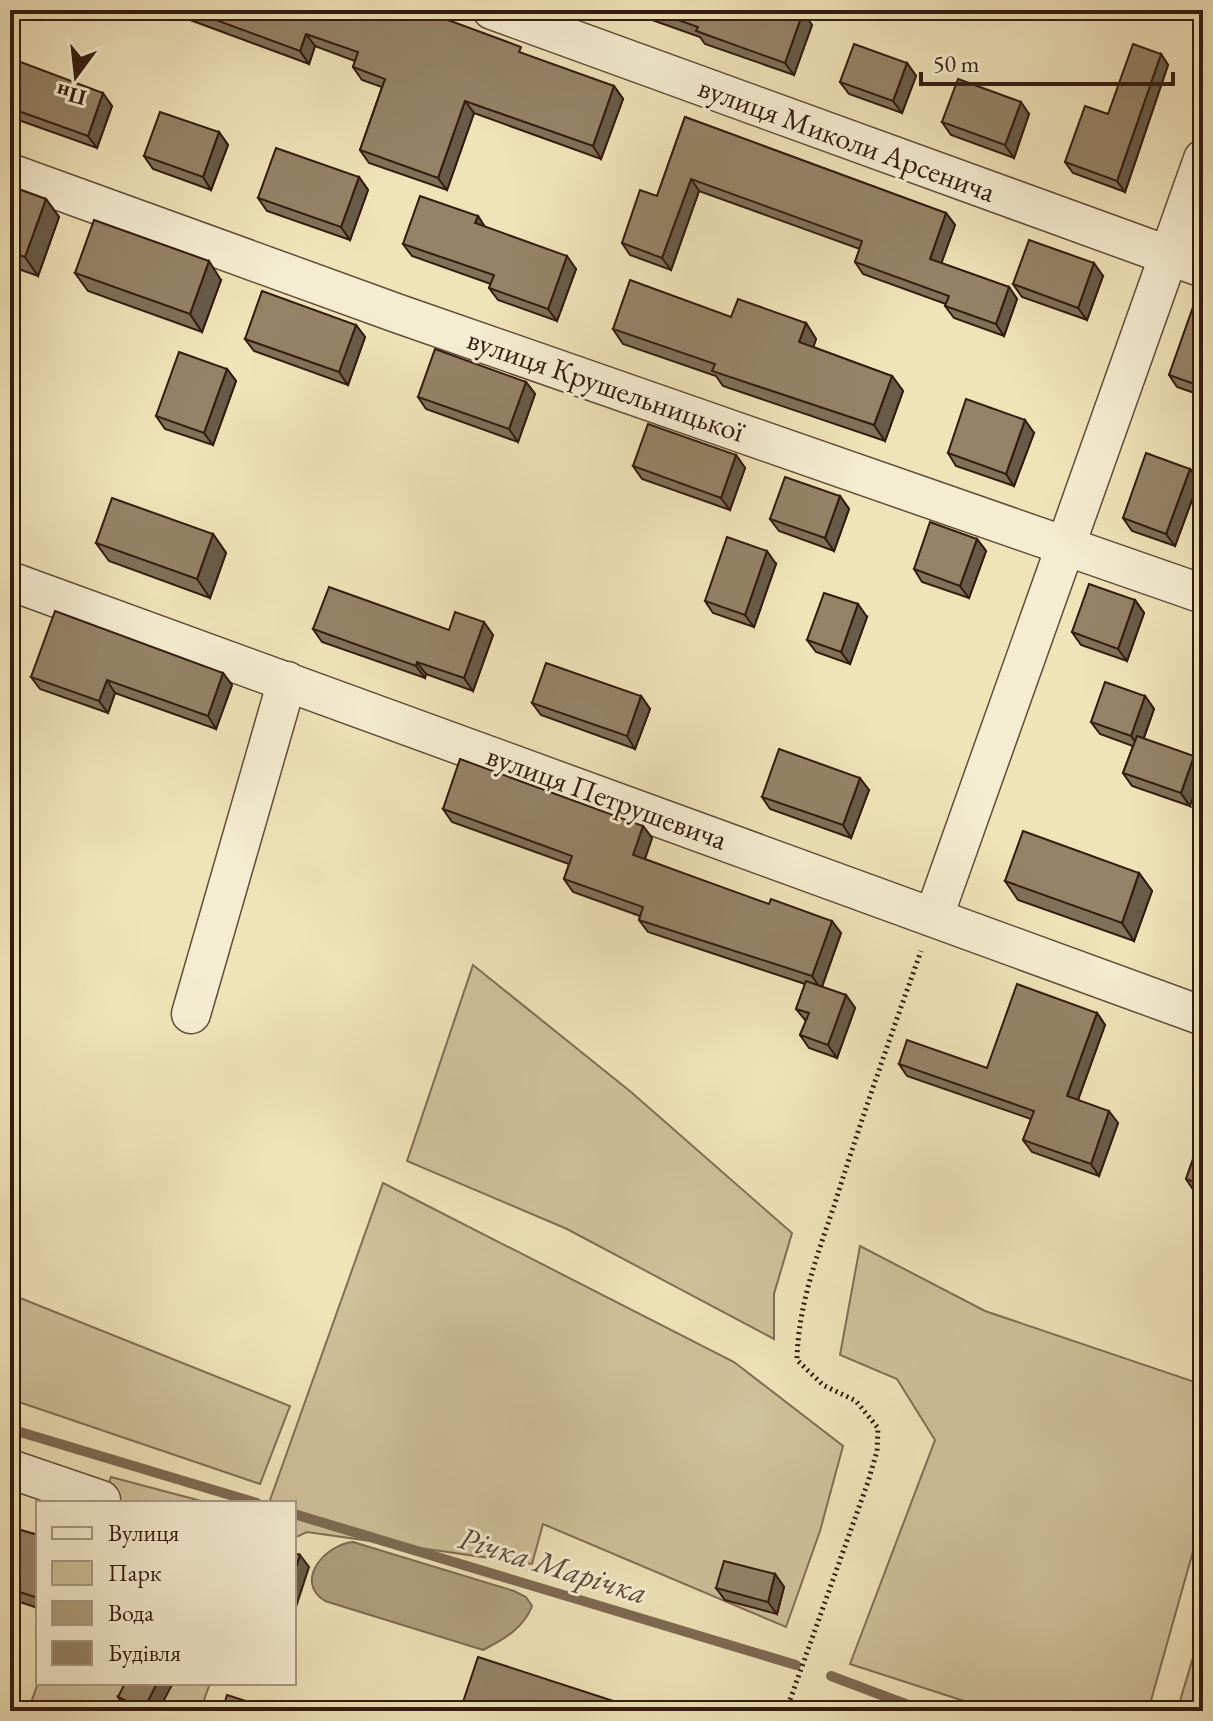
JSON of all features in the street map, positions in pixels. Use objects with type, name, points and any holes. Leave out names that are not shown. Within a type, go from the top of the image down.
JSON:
[{"type":"street","name":"вулиця Миколи Арсенича","points":[[492,10],[1186,262]]},
{"type":"street","points":[[934,916],[1065,545],[1186,262],[1203,159]]},
{"type":"street","name":"вулиця Крушельницької","points":[[10,173],[399,314],[1203,594]]},
{"type":"street","name":"вулиця Петрушевича","points":[[10,581],[1203,1016]]},
{"type":"street","points":[[191,1014],[287,681]]},
{"type":"street","points":[[10,1469],[101,1500]]},
{"type":"path","points":[[786,1711],[868,1482],[877,1451],[878,1428],[856,1401],[823,1385],[797,1360],[798,1330],[808,1286],[861,1119],[934,916]]},
{"type":"green space","points":[[473,965],[631,1092],[792,1233],[774,1294],[774,1339],[567,1229],[407,1161]]},
{"type":"green space","points":[[383,1183],[734,1362],[843,1446],[820,1531],[786,1627],[543,1524],[532,1564],[307,1532],[296,1537],[296,1501],[270,1501]]},
{"type":"green space","points":[[860,1246],[985,1311],[1195,1382],[1203,1390],[1203,1516],[1148,1711],[995,1711],[850,1664],[935,1440],[897,1379],[840,1355]]},
{"type":"green space","points":[[10,1294],[290,1406],[260,1484],[10,1399]]},
{"type":"green space","points":[[111,1477],[201,1501],[103,1501]]},
{"type":"green space","points":[[1203,1624],[1203,1711],[1177,1711]]},
{"type":"green space","points":[[37,1685],[209,1685],[200,1711],[28,1711]]},
{"type":"water","points":[[353,1542],[514,1591],[526,1597],[532,1606],[519,1627],[483,1650],[325,1601],[312,1584],[317,1565],[333,1549]]},
{"type":"building","points":[[189,10],[421,10],[521,47],[519,52],[614,86],[593,146],[465,101],[438,178],[360,150],[385,79],[353,67],[358,52],[306,34],[300,51]]},
{"type":"building","points":[[650,10],[803,12],[785,63],[696,31],[698,27]]},
{"type":"building","points":[[854,44],[907,63],[893,101],[840,82]]},
{"type":"building","points":[[1133,44],[1161,54],[1117,181],[1065,162],[1085,106],[1108,114]]},
{"type":"building","points":[[10,58],[103,93],[88,136],[10,108]]},
{"type":"building","points":[[958,79],[1021,102],[1005,145],[942,122]]},
{"type":"building","points":[[160,112],[219,132],[203,177],[144,156]]},
{"type":"building","points":[[685,117],[946,213],[930,259],[1009,287],[996,324],[945,306],[949,296],[855,262],[862,241],[691,179],[662,258],[622,243],[640,190],[657,196]]},
{"type":"building","points":[[276,148],[359,177],[341,227],[258,198]]},
{"type":"building","points":[[10,186],[46,199],[25,257],[10,252]]},
{"type":"building","points":[[420,196],[478,216],[475,223],[567,256],[548,309],[489,288],[494,275],[403,244]]},
{"type":"building","points":[[94,220],[209,261],[190,314],[75,273]]},
{"type":"building","points":[[1029,240],[1094,263],[1078,308],[1013,284]]},
{"type":"building","points":[[630,280],[731,317],[738,299],[806,323],[799,342],[892,376],[874,425],[712,371],[715,364],[613,329]]},
{"type":"building","points":[[262,291],[356,325],[339,372],[245,339]]},
{"type":"building","points":[[1193,307],[1203,310],[1203,387],[1169,375]]},
{"type":"building","points":[[435,349],[526,382],[509,429],[418,397]]},
{"type":"building","points":[[179,352],[227,369],[204,433],[156,416]]},
{"type":"building","points":[[966,399],[1025,420],[1006,474],[948,453]]},
{"type":"building","points":[[648,424],[736,455],[721,498],[633,466]]},
{"type":"building","points":[[1146,453],[1190,469],[1166,534],[1123,518]]},
{"type":"building","points":[[785,477],[840,496],[825,538],[770,519]]},
{"type":"building","points":[[112,498],[213,534],[197,579],[96,543]]},
{"type":"building","points":[[930,522],[977,539],[960,586],[914,569]]},
{"type":"building","points":[[727,537],[767,551],[745,615],[705,601]]},
{"type":"building","points":[[1089,584],[1135,600],[1118,649],[1072,632]]},
{"type":"building","points":[[329,587],[449,630],[455,612],[484,622],[464,678],[417,662],[416,666],[313,629]]},
{"type":"building","points":[[824,593],[858,604],[841,652],[807,640]]},
{"type":"building","points":[[55,611],[223,673],[208,716],[107,680],[99,701],[31,677]]},
{"type":"building","points":[[546,663],[641,696],[627,736],[532,703]]},
{"type":"building","points":[[1105,682],[1145,696],[1131,736],[1091,722]]},
{"type":"building","points":[[1137,736],[1194,756],[1181,793],[1123,773]]},
{"type":"building","points":[[779,749],[860,778],[843,825],[762,797]]},
{"type":"building","points":[[460,759],[643,826],[633,855],[769,904],[771,899],[832,921],[812,976],[639,920],[643,907],[564,879],[572,856],[443,809]]},
{"type":"building","points":[[1023,831],[1139,873],[1122,923],[1005,881]]},
{"type":"building","points":[[806,981],[846,995],[828,1045],[800,1035],[809,1013],[796,1009]]},
{"type":"building","points":[[1017,984],[1097,1013],[1067,1096],[1109,1111],[1091,1164],[1023,1140],[1034,1111],[899,1064],[907,1040],[987,1068]]},
{"type":"building","points":[[1203,1131],[1203,1185],[1186,1179]]},
{"type":"building","points":[[10,1527],[36,1534],[36,1597],[10,1589]]},
{"type":"building","points":[[724,1561],[775,1574],[768,1602],[716,1588]]},
{"type":"building","points":[[478,1657],[641,1710],[460,1711]]},
{"type":"building","points":[[124,1685],[156,1685],[144,1709],[118,1697]]},
{"type":"building","points":[[227,1695],[277,1711],[222,1711]]},
{"type":"waterway","name":"Річка Марічка","points":[[10,1429],[250,1501]]},
{"type":"waterway","name":"Річка Марічка","points":[[296,1515],[796,1665]]},
{"type":"waterway","name":"Річка Марічка","points":[[831,1676],[924,1711]]}]
